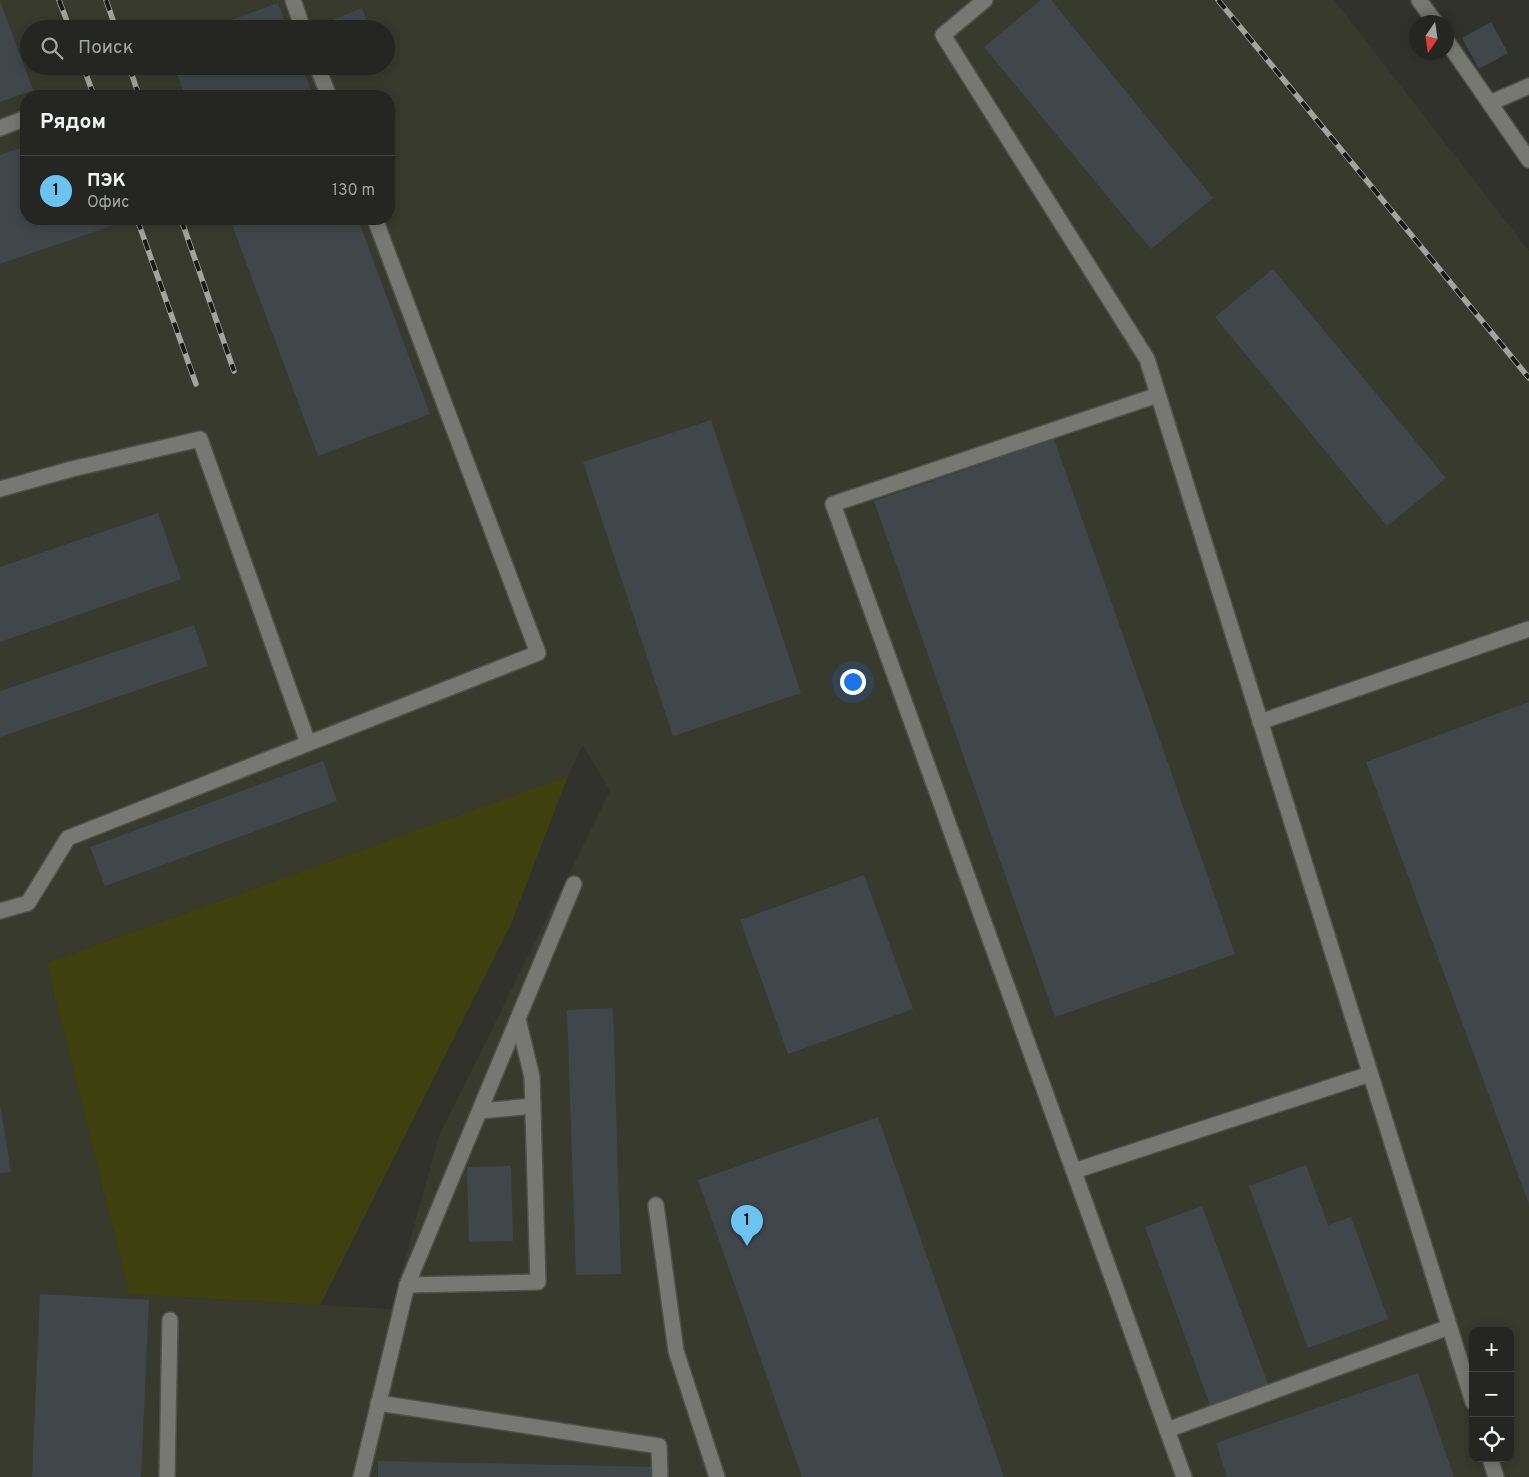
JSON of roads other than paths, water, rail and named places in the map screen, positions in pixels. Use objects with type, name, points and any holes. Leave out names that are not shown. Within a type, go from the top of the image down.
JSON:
[{"type":"street","points":[[292,0],[300,20]]},
{"type":"street","points":[[985,0],[943,35],[1147,359],[1469,1390]]},
{"type":"street","points":[[1419,0],[1430,15]]},
{"type":"street","points":[[1454,51],[1529,160]]},
{"type":"street","points":[[321,75],[327,90]]},
{"type":"street","points":[[1490,103],[1529,86]]},
{"type":"street","points":[[0,128],[20,120]]},
{"type":"street","points":[[0,912],[28,903],[68,838],[538,653],[377,225]]},
{"type":"street","points":[[1158,395],[833,504],[1184,1477]]},
{"type":"street","points":[[0,489],[72,469],[200,440],[308,744]]},
{"type":"street","points":[[1260,722],[1529,629]]},
{"type":"street","points":[[360,1477],[407,1285],[574,884]]},
{"type":"street","points":[[407,1285],[538,1282],[532,1077],[518,1020]]},
{"type":"street","points":[[1074,1171],[1370,1074]]},
{"type":"street","points":[[480,1111],[533,1106]]},
{"type":"street","points":[[656,1205],[676,1351],[717,1477]]},
{"type":"street","points":[[167,1477],[170,1320]]},
{"type":"street","points":[[1167,1430],[1449,1327]]},
{"type":"street","points":[[378,1403],[659,1446],[660,1477]]},
{"type":"street","points":[[1491,1462],[1496,1477]]},
{"type":"railway","points":[[59,0],[67,20]]},
{"type":"railway","points":[[106,0],[113,20]]},
{"type":"railway","points":[[1218,0],[1529,378]]},
{"type":"railway","points":[[86,75],[92,90]]},
{"type":"railway","points":[[132,75],[137,90]]},
{"type":"railway","points":[[139,225],[196,384]]},
{"type":"railway","points":[[183,225],[234,371]]},
{"type":"place","name":"ПЭК","points":[[747,1246]]}]
